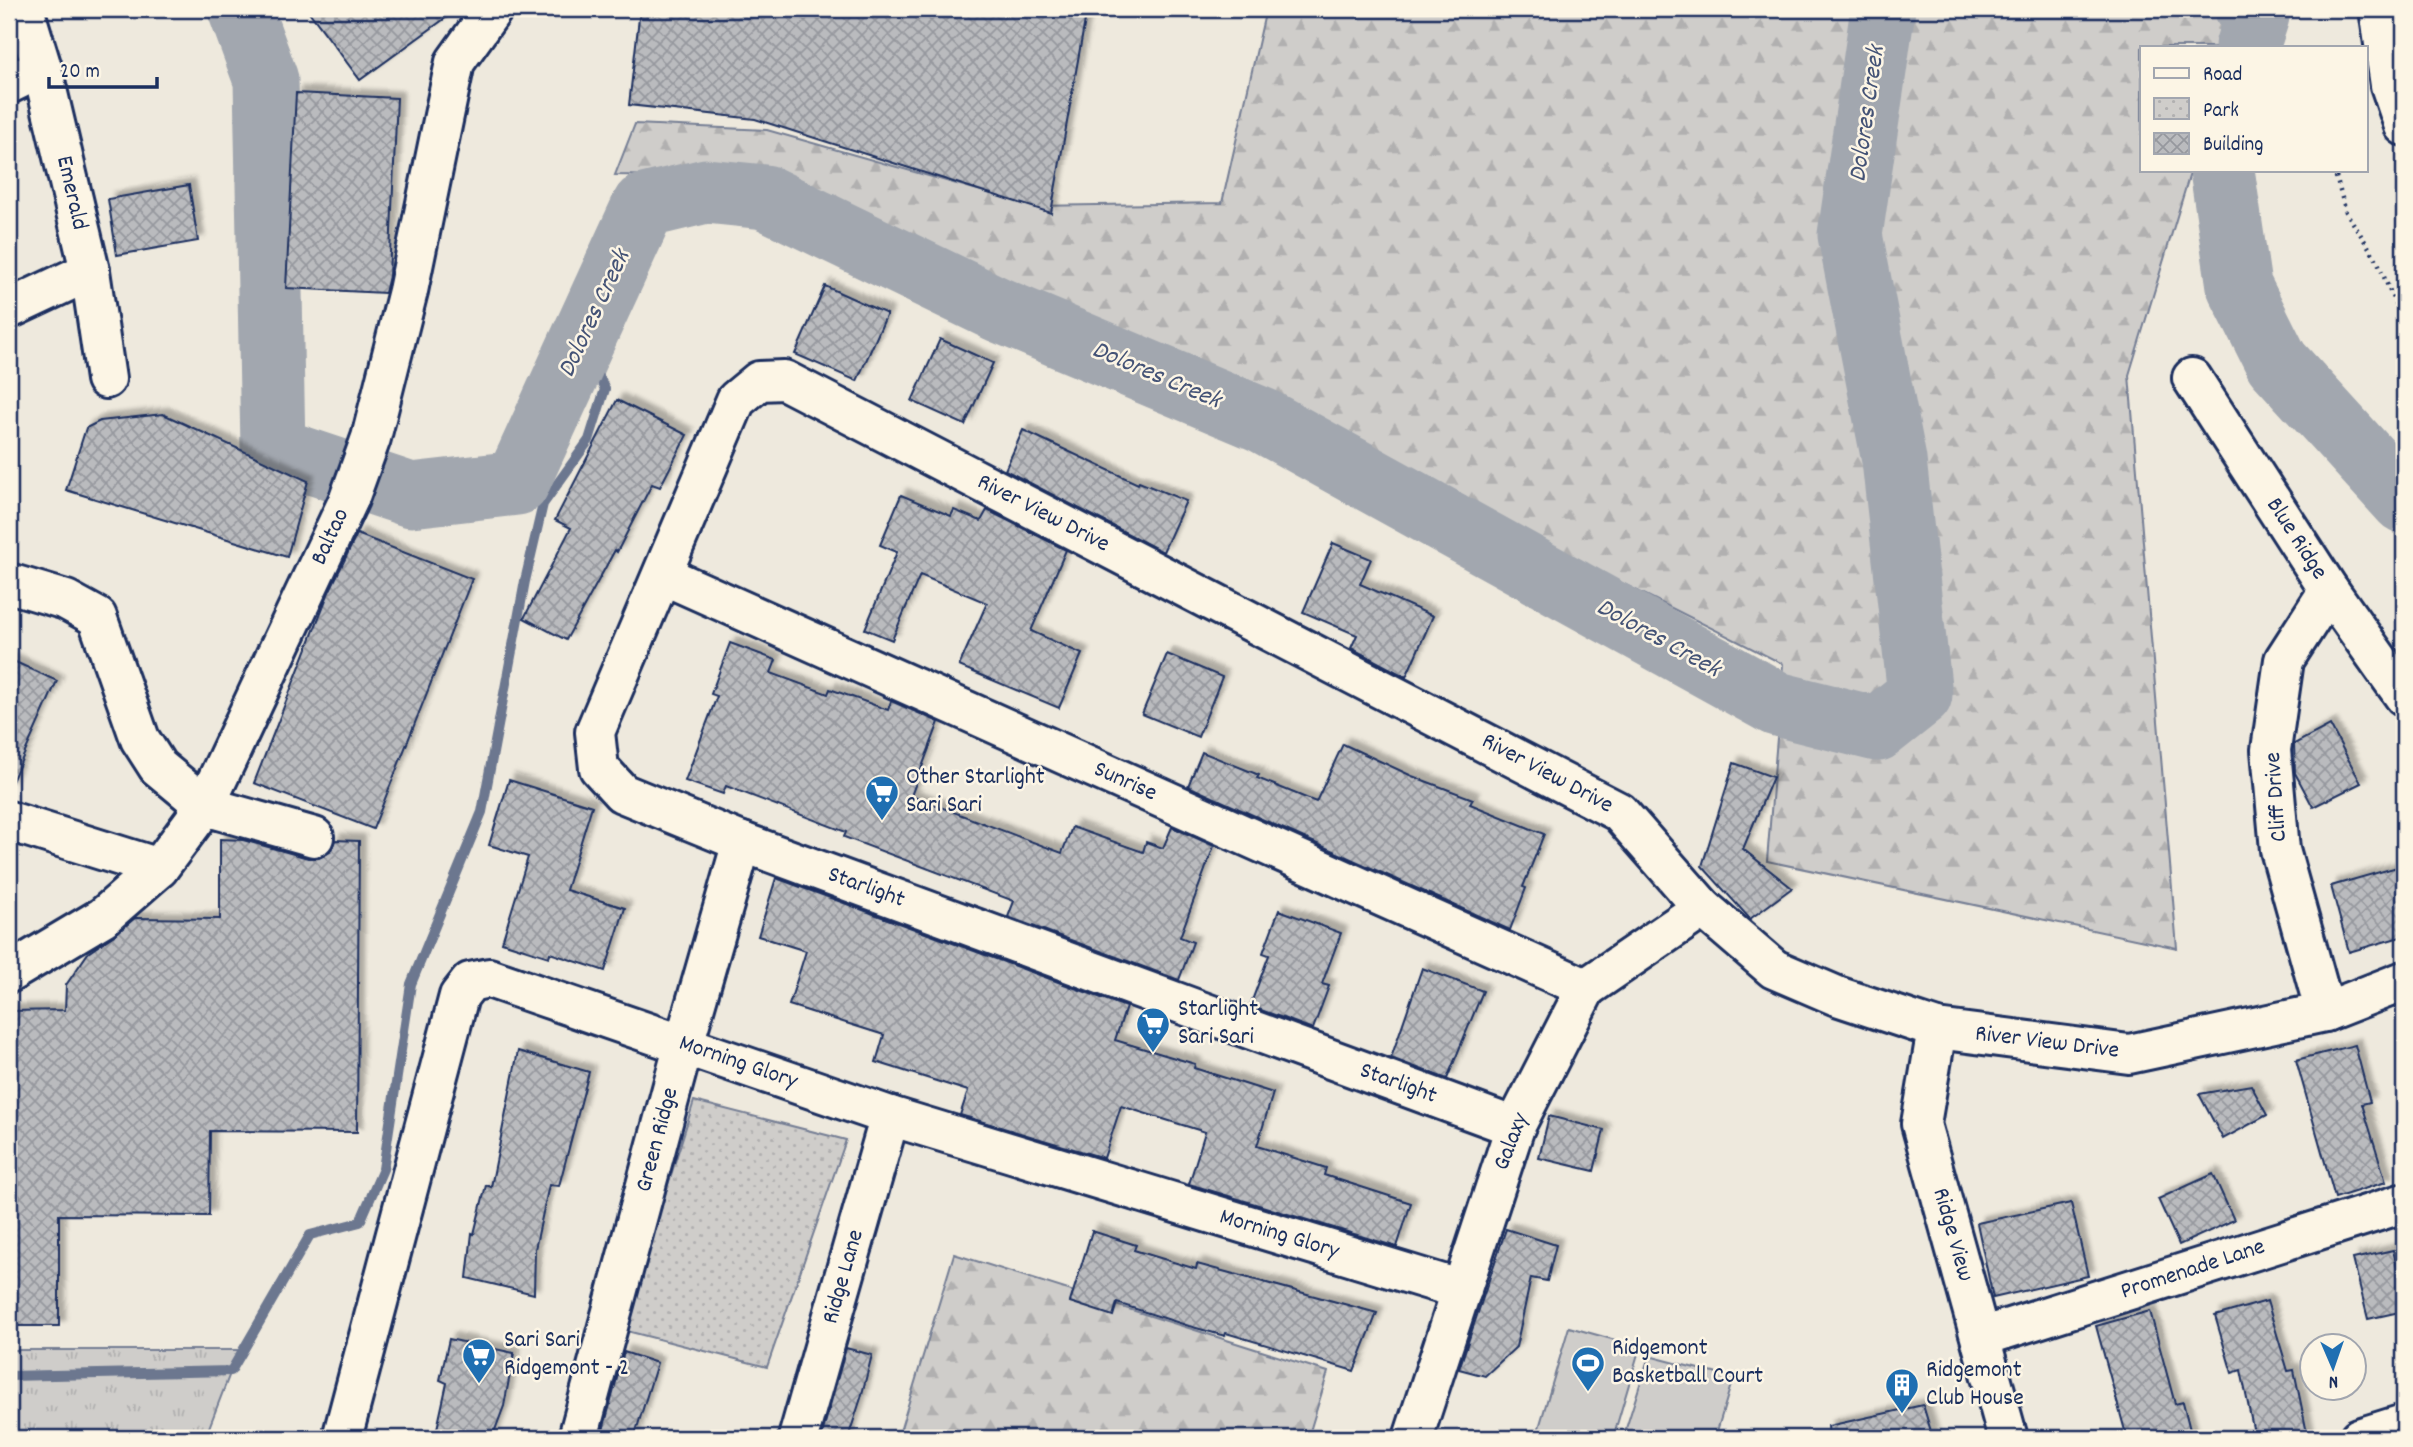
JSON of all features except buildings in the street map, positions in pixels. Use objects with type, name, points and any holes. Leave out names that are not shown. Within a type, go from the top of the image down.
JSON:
[{"type":"street","name":"Emerald","points":[[24,9],[42,68],[90,271],[106,379]]},
{"type":"street","name":"Baltao","points":[[9,973],[103,917],[159,868],[205,806],[349,499],[371,438],[408,291],[454,62],[493,9]]},
{"type":"street","points":[[2379,9],[2390,85],[2404,126]]},
{"type":"street","points":[[9,84],[42,68]]},
{"type":"street","points":[[9,309],[90,271]]},
{"type":"street","name":"Blue Ridge","points":[[2192,378],[2329,590],[2404,696]]},
{"type":"street","name":"River View Drive","points":[[736,400],[759,381],[784,380],[1607,805],[1619,812],[1703,908],[1774,969],[1836,996],[1937,1029],[2129,1054],[2325,1012],[2404,982]]},
{"type":"street","name":"Starlight","points":[[736,400],[595,732],[599,768],[622,793],[742,842],[1515,1127]]},
{"type":"street","name":"Sunrise","points":[[663,575],[1586,988]]},
{"type":"street","points":[[9,583],[66,600],[97,617],[140,739],[158,767],[205,806],[314,837]]},
{"type":"street","name":"Cliff Drive","points":[[2325,1012],[2280,850],[2271,750],[2284,660],[2329,590]]},
{"type":"street","points":[[9,821],[159,868]]},
{"type":"street","name":"Green Ridge","points":[[578,1438],[684,1044],[742,842]]},
{"type":"street","name":"Galaxy","points":[[1413,1438],[1515,1127],[1586,988],[1703,908]]},
{"type":"street","name":"Morning Glory","points":[[342,1438],[458,996],[470,982],[489,978],[890,1116],[1462,1290]]},
{"type":"street","name":"Ridge View","points":[[1937,1029],[1922,1124],[2008,1438]]},
{"type":"street","name":"Ridge Lane","points":[[798,1438],[890,1116]]},
{"type":"street","name":"Promenade Lane","points":[[1981,1338],[2404,1203]]},
{"type":"street","points":[[2359,1438],[2404,1424]]},
{"type":"path","points":[[2335,172],[2346,212],[2377,260],[2404,325]]},
{"type":"green space","points":[[1266,9],[2236,9],[2237,28],[2231,46],[2140,46],[2140,172],[2190,172],[2129,375],[2177,948],[1767,861],[1783,664],[1091,316],[739,177],[615,175],[635,124],[767,130],[1034,206],[1222,203]]},
{"type":"green space","points":[[694,1101],[846,1140],[767,1367],[623,1330]]},
{"type":"green space","points":[[954,1254],[1328,1372],[1308,1438],[898,1438]]},
{"type":"green space","name":"Ridgemont Basketball Court","points":[[1569,1327],[1640,1347],[1613,1438],[1536,1438]]},
{"type":"green space","points":[[9,1350],[239,1350],[205,1438],[9,1438]]},
{"type":"green space","points":[[1649,1356],[1733,1378],[1715,1438],[1623,1438]]},
{"type":"waterway","name":"Dolores Creek","points":[[240,9],[266,80],[273,449],[411,495],[517,483],[644,206],[706,191],[765,197],[999,310],[1262,420],[1777,704],[1877,729],[1920,695],[1894,460],[1850,235],[1883,9]]},
{"type":"waterway","name":"Dolores Creek","points":[[2247,9],[2257,16],[2247,46]]},
{"type":"waterway","name":"Dolores Creek","points":[[2222,172],[2239,286],[2277,362],[2404,501]]},
{"type":"waterway","points":[[9,1376],[231,1371],[310,1235],[360,1222],[383,1169],[411,984],[482,812],[525,581],[543,504],[589,440],[605,389],[582,342]]},
{"type":"place","name":"Other Starlight Sari Sari","points":[[882,822]]},
{"type":"place","name":"Starlight Sari Sari","points":[[1153,1054]]},
{"type":"place","name":"Sari Sari Ridgemont - 2","points":[[479,1385]]},
{"type":"place","name":"Ridgemont Basketball Court","points":[[1588,1393]]},
{"type":"place","name":"Ridgemont Club House","points":[[1902,1415]]}]
